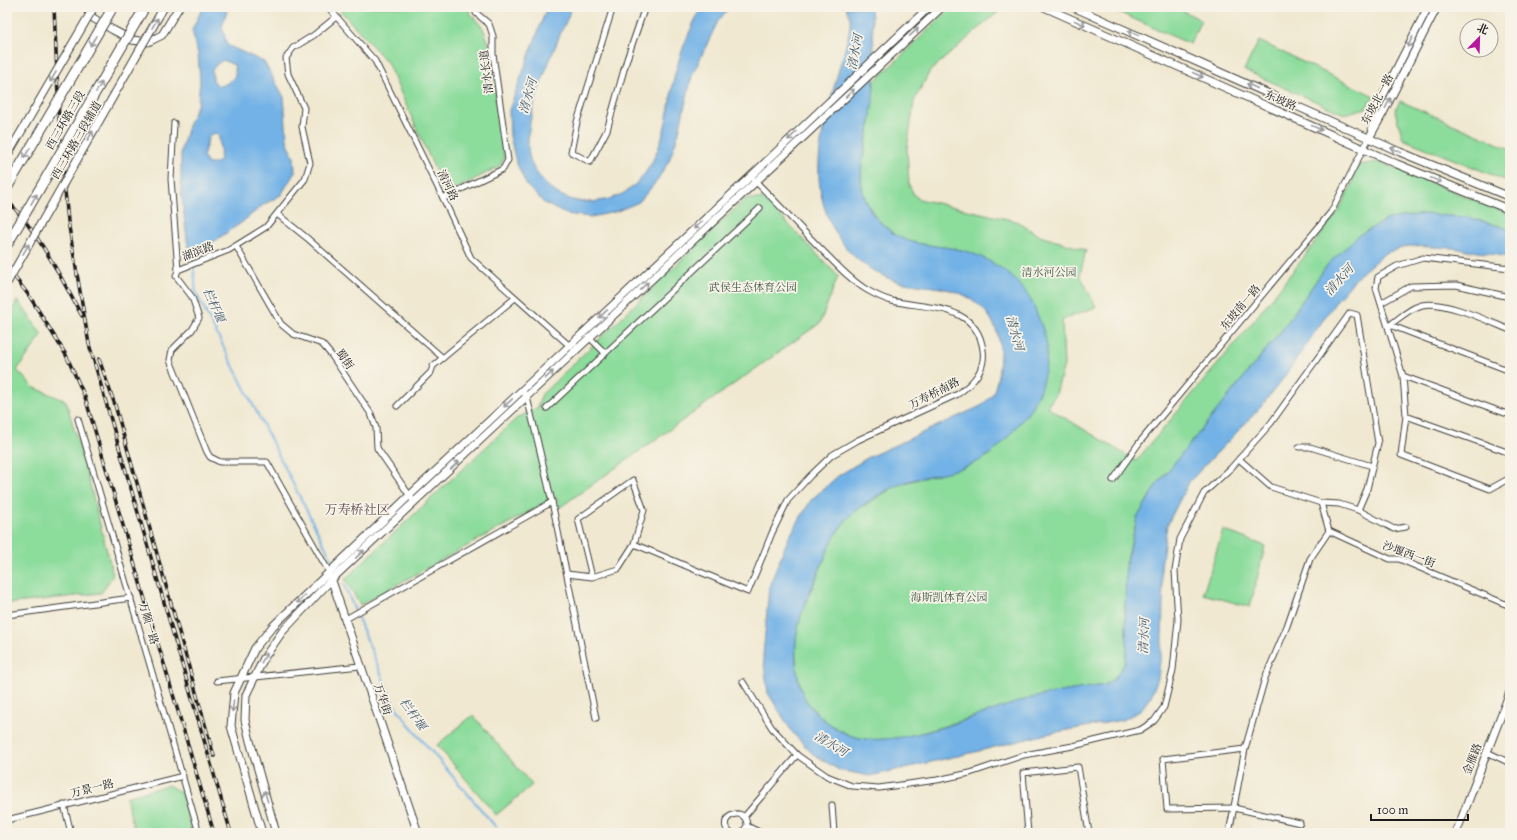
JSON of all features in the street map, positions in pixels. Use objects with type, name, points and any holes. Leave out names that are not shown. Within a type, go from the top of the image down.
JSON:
[{"type":"highway","name":"西三环路三段","points":[[7,188],[113,7]]},
{"type":"highway","name":"西三环路三段","points":[[7,245],[145,7]]},
{"type":"street","points":[[85,7],[93,18],[113,30],[132,40],[148,42],[162,35],[178,7]]},
{"type":"street","points":[[7,156],[94,7]]},
{"type":"street","name":"西三环路三段辅道","points":[[7,283],[164,7]]},
{"type":"street","name":"清河路","points":[[328,7],[375,62],[443,198],[471,258],[572,348]]},
{"type":"street","name":"清水长道","points":[[443,198],[503,169],[508,160],[493,54],[493,36],[488,24],[476,13],[475,7]]},
{"type":"street","points":[[613,7],[577,122],[571,152],[590,162],[607,130],[627,59],[645,7]]},
{"type":"street","points":[[262,833],[230,726],[234,693],[255,648],[273,626],[522,390],[572,348],[753,179],[822,120],[928,7]]},
{"type":"street","points":[[276,833],[245,720],[246,695],[264,658],[282,632],[331,580],[527,397],[572,348],[589,337],[753,179],[820,109],[942,7]]},
{"type":"street","name":"东坡路","points":[[1044,7],[1397,164],[1510,210]]},
{"type":"street","name":"东坡路","points":[[1073,7],[1400,152],[1510,197]]},
{"type":"street","name":"东坡北一路","points":[[1369,138],[1376,109],[1428,7]]},
{"type":"street","name":"东坡北一路","points":[[1369,138],[1437,7]]},
{"type":"street","name":"湖滨路","points":[[329,572],[267,462],[220,462],[210,457],[170,360],[172,350],[192,330],[200,318],[192,297],[176,276],[178,270],[229,250],[266,227],[304,179],[310,164],[302,127],[304,108],[288,74],[286,58],[293,48],[314,35],[336,17]]},
{"type":"street","points":[[174,123],[171,179],[178,270]]},
{"type":"street","name":"东坡南一路","points":[[1113,480],[1139,443],[1331,212],[1369,138]]},
{"type":"street","name":"万寿桥南路","points":[[634,544],[748,592],[772,533],[788,500],[810,476],[832,455],[858,440],[958,394],[972,384],[980,370],[984,358],[982,344],[976,329],[963,317],[949,310],[891,301],[867,290],[844,273],[753,179]]},
{"type":"street","points":[[547,408],[760,208]]},
{"type":"street","points":[[277,214],[307,238],[443,358]]},
{"type":"street","name":"蜀街","points":[[236,246],[281,324],[293,334],[322,344],[332,356],[371,414],[376,428],[377,448],[414,502]]},
{"type":"street","points":[[1510,268],[1422,258],[1397,266],[1378,276],[1376,288],[1403,376],[1406,416],[1401,455],[1490,489],[1510,478]]},
{"type":"street","points":[[1381,303],[1411,286],[1456,285],[1510,297]]},
{"type":"street","points":[[397,406],[431,372],[433,366],[515,298]]},
{"type":"street","points":[[1510,330],[1442,305],[1421,305],[1403,314],[1390,325],[1510,371]]},
{"type":"street","points":[[743,682],[772,728],[797,754],[827,776],[852,786],[879,788],[937,780],[970,773],[1024,755],[1073,746],[1140,730],[1154,721],[1164,707],[1174,670],[1178,620],[1175,572],[1180,539],[1204,493],[1239,459],[1271,423],[1350,314],[1357,316],[1378,443],[1367,489],[1358,510]]},
{"type":"street","points":[[589,337],[605,353]]},
{"type":"street","points":[[1403,376],[1510,415]]},
{"type":"street","points":[[522,390],[527,397],[552,502],[596,718]]},
{"type":"street","points":[[1406,416],[1510,453]]},
{"type":"street","name":"万顺一路","points":[[78,419],[199,833]]},
{"type":"street","points":[[1299,447],[1310,447],[1372,466]]},
{"type":"street","points":[[1239,459],[1270,487],[1321,503],[1339,504],[1358,510],[1394,528],[1406,528]]},
{"type":"street","points":[[567,574],[592,578],[618,569],[634,544],[644,510],[633,480],[578,519],[592,578]]},
{"type":"street","points":[[344,620],[552,502]]},
{"type":"street","points":[[1229,833],[1245,749],[1265,678],[1287,626],[1310,559],[1329,531],[1321,503]]},
{"type":"street","name":"沙堰西一街","points":[[1329,531],[1390,559],[1399,559],[1510,606]]},
{"type":"street","name":"万华街","points":[[329,572],[344,620],[418,833]]},
{"type":"street","points":[[7,615],[131,598]]},
{"type":"street","points":[[217,681],[360,666]]},
{"type":"street","name":"金雁路","points":[[1456,833],[1510,692]]},
{"type":"street","points":[[1245,749],[1163,759],[1167,809],[1234,808],[1300,823]]},
{"type":"street","points":[[1487,752],[1510,763]]},
{"type":"street","points":[[744,817],[797,754]]},
{"type":"street","points":[[1028,833],[1023,773],[1078,767],[1089,833]]},
{"type":"street","name":"万景一路","points":[[7,820],[183,776]]},
{"type":"street","points":[[64,805],[71,833]]},
{"type":"street","points":[[832,805],[834,833]]},
{"type":"street","points":[[731,833],[726,825],[727,819],[729,816],[738,814],[744,817],[747,826],[762,833]]},
{"type":"street","points":[[742,833],[747,826]]},
{"type":"green space","points":[[337,7],[469,7],[470,13],[483,28],[488,41],[504,158],[500,166],[446,194],[387,62]]},
{"type":"green space","name":"海斯凯体育公园","points":[[952,7],[1007,7],[999,11],[930,71],[914,101],[907,149],[909,185],[914,195],[919,199],[1016,221],[1040,236],[1086,250],[1080,275],[1096,307],[1062,320],[1064,365],[1056,394],[1047,407],[1136,461],[1244,333],[1308,252],[1339,210],[1351,186],[1358,165],[1379,162],[1510,214],[1510,229],[1467,217],[1328,264],[1282,330],[1155,487],[1137,518],[1126,565],[1125,615],[1127,646],[1125,663],[1115,678],[1105,685],[1033,698],[919,734],[888,740],[869,740],[851,736],[832,726],[816,713],[803,696],[797,672],[795,641],[800,617],[834,536],[851,514],[897,485],[967,466],[988,456],[1028,413],[1039,393],[962,250],[919,244],[902,239],[894,234],[875,217],[866,201],[861,185],[861,170],[870,123],[874,82]]},
{"type":"green space","points":[[1107,7],[1175,7],[1201,20],[1190,44]]},
{"type":"green space","points":[[1259,41],[1374,96],[1366,108],[1344,114],[1244,70]]},
{"type":"green space","points":[[1400,101],[1510,149],[1510,182],[1403,139],[1395,111]]},
{"type":"green space","name":"武侯生态体育公园","points":[[745,199],[764,199],[838,276],[820,323],[559,508],[556,497],[360,605],[345,579],[517,418],[537,408],[542,394]]},
{"type":"green space","points":[[18,300],[42,335],[17,370],[33,387],[66,401],[89,481],[113,575],[101,593],[7,604],[7,319]]},
{"type":"green space","points":[[1223,530],[1265,546],[1250,607],[1203,594]]},
{"type":"green space","points":[[473,715],[532,785],[496,815],[437,745]]},
{"type":"green space","points":[[168,785],[181,793],[192,833],[135,833],[126,797]]},
{"type":"water","points":[[203,7],[228,7],[222,27],[227,45],[264,62],[284,97],[287,140],[294,157],[295,172],[281,195],[263,205],[241,223],[200,251],[188,247],[181,191],[181,150],[188,126],[198,103],[200,80],[198,54],[192,30]],"holes":[[[223,60],[234,65],[235,76],[222,86],[217,85],[213,80],[212,70]],[[214,133],[218,134],[219,136],[220,158],[218,162],[208,164],[203,156],[209,136]]]},
{"type":"water","name":"清水河","points":[[547,7],[571,7],[536,98],[528,134],[528,151],[534,169],[546,185],[562,196],[581,202],[587,202],[605,200],[620,195],[634,186],[646,172],[653,161],[662,137],[677,65],[686,40],[702,7],[730,7],[718,21],[692,76],[678,135],[669,161],[656,182],[639,202],[615,212],[591,217],[566,214],[544,203],[527,186],[516,162],[510,136],[509,110]]},
{"type":"water","name":"清水河","points":[[846,7],[871,7],[874,54],[874,93],[861,172],[862,190],[870,210],[892,233],[902,238],[912,242],[965,251],[997,265],[1006,272],[1030,298],[1043,329],[1047,350],[1047,359],[1043,378],[1033,405],[1028,413],[997,448],[977,462],[955,470],[909,481],[881,494],[851,515],[834,537],[802,614],[797,635],[796,658],[797,671],[802,692],[812,709],[838,730],[849,735],[868,739],[890,739],[914,735],[1031,698],[1058,692],[1105,685],[1115,678],[1125,663],[1127,646],[1125,615],[1126,565],[1137,518],[1155,487],[1282,330],[1328,264],[1359,235],[1388,219],[1423,214],[1467,217],[1510,229],[1510,257],[1453,248],[1409,246],[1385,253],[1359,275],[1337,300],[1282,380],[1259,409],[1189,482],[1167,525],[1161,567],[1163,601],[1162,644],[1158,678],[1151,696],[1140,711],[1122,720],[1047,734],[870,776],[839,770],[813,754],[792,732],[768,693],[763,657],[769,587],[788,539],[811,500],[838,476],[867,458],[981,406],[994,392],[998,375],[1000,354],[997,333],[993,323],[988,315],[973,300],[954,291],[900,282],[878,273],[864,265],[847,249],[832,226],[823,203],[819,181],[819,158],[822,135],[849,34],[850,18]]},
{"type":"waterway","name":"栏杆堰","points":[[192,246],[196,293],[332,560]]},
{"type":"waterway","name":"栏杆堰","points":[[344,584],[393,703],[414,731],[501,833]]},
{"type":"railway","points":[[54,7],[60,141],[68,221],[89,344],[231,833]]},
{"type":"railway","points":[[7,200],[19,213],[39,241],[82,316]]},
{"type":"railway","points":[[7,267],[30,297],[66,355],[85,397],[214,833]]},
{"type":"railway","points":[[99,359],[115,405],[214,756]]},
{"type":"district","name":"万寿桥社区","points":[[357,509]]},
{"type":"park label","name":"清水河公园","points":[[1049,272]]}]
